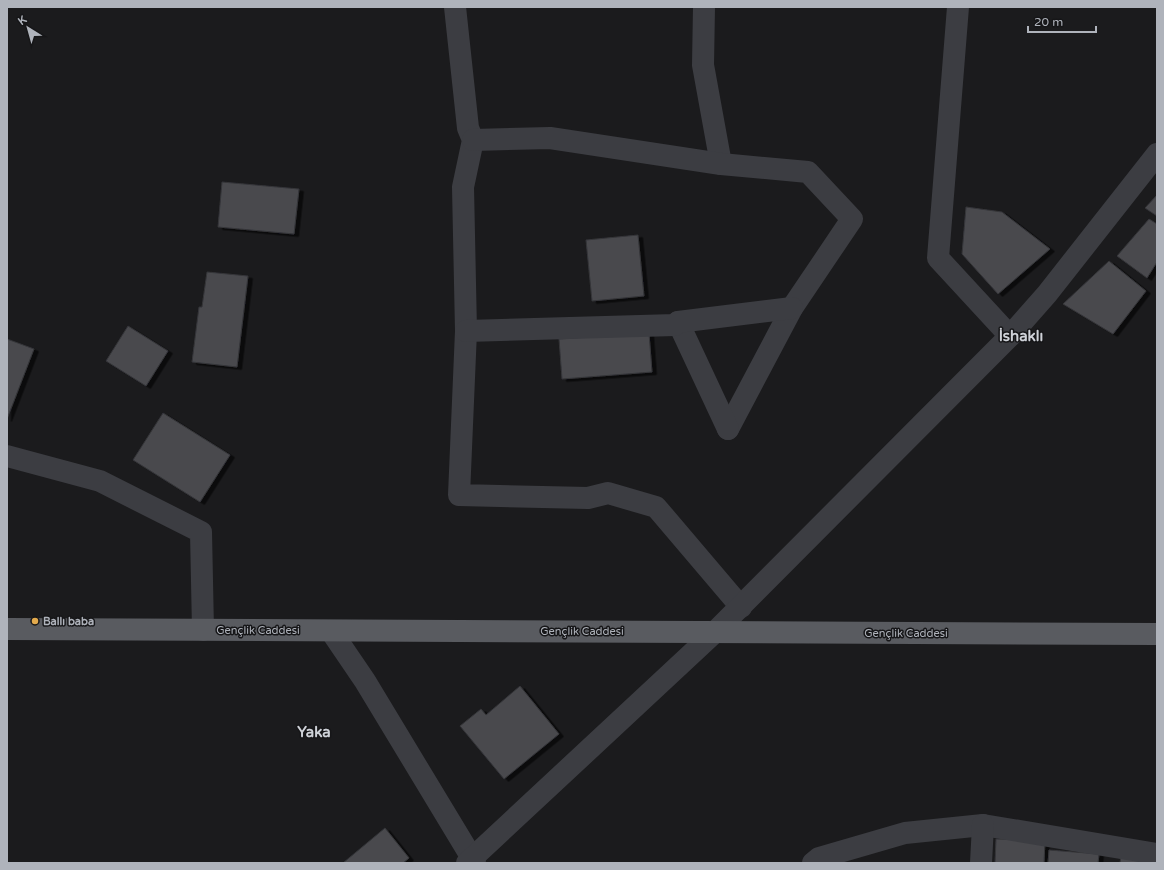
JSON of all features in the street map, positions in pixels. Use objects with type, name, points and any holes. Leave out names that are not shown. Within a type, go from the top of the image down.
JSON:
[{"type":"main road","name":"Gençlik Caddesi","points":[[7,629],[1157,634]]},
{"type":"street","points":[[455,7],[468,128],[473,140],[463,187],[466,331],[459,495],[588,498],[608,493],[656,507],[741,606]]},
{"type":"street","points":[[704,7],[703,65],[721,164]]},
{"type":"street","points":[[958,7],[938,258],[1010,336]]},
{"type":"street","points":[[473,140],[550,138],[721,164],[808,172],[852,219],[792,308],[728,429],[678,322]]},
{"type":"street","points":[[331,630],[365,682],[472,862],[715,632],[1010,336],[1047,294],[1157,156]]},
{"type":"street","points":[[466,331],[675,325],[678,322],[792,308]]},
{"type":"street","points":[[7,456],[100,481],[201,532],[203,630]]},
{"type":"street","points":[[981,863],[983,825]]},
{"type":"street","points":[[813,863],[819,858],[905,833],[983,825],[1157,854]]},
{"type":"building","points":[[222,182],[299,189],[294,234],[218,227]]},
{"type":"building","points":[[1157,195],[1157,216],[1145,208]]},
{"type":"building","points":[[966,207],[1002,212],[1050,249],[998,294],[962,254]]},
{"type":"building","points":[[1149,219],[1157,224],[1157,262],[1147,278],[1117,256]]},
{"type":"building","points":[[638,235],[644,296],[592,301],[586,240]]},
{"type":"building","points":[[1109,261],[1146,291],[1113,334],[1063,304]]},
{"type":"building","points":[[207,272],[248,276],[237,367],[192,362],[199,307],[202,307]]},
{"type":"building","points":[[128,326],[168,351],[146,386],[106,361]]},
{"type":"building","points":[[649,333],[652,372],[562,379],[559,339]]},
{"type":"building","points":[[7,339],[34,349],[7,419]]},
{"type":"building","points":[[163,413],[230,455],[200,502],[133,460]]},
{"type":"building","points":[[520,686],[559,734],[504,779],[460,726],[481,709],[486,715]]},
{"type":"building","points":[[385,828],[409,858],[403,863],[343,863]]},
{"type":"building","points":[[996,839],[1045,840],[1044,863],[995,863]]},
{"type":"building","points":[[1049,850],[1099,854],[1098,863],[1048,863]]},
{"type":"building","points":[[1121,856],[1157,863],[1120,863]]},
{"type":"place","name":"Ballı baba","points":[[35,621]]},
{"type":"district","name":"İshaklı","points":[[1021,336]]},
{"type":"district","name":"Yaka","points":[[314,732]]}]
